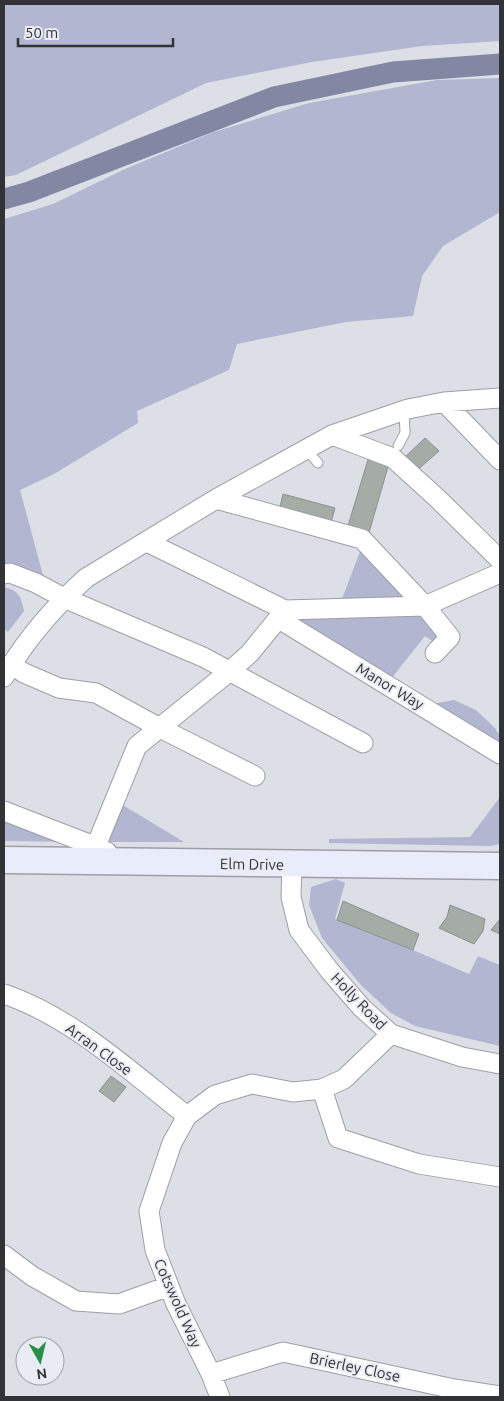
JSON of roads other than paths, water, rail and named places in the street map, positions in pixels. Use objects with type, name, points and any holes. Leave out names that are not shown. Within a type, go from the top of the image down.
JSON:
[{"type":"street","points":[[255,776],[96,693],[59,688],[24,673],[8,670],[37,628],[64,598],[97,570],[216,499],[312,456],[332,435],[404,411],[444,402],[500,398]]},
{"type":"street","points":[[444,402],[500,460]]},
{"type":"street","points":[[332,435],[392,458],[438,498],[500,560]]},
{"type":"street","points":[[216,499],[362,539],[425,606],[450,637],[435,653]]},
{"type":"street","name":"Manor Way","points":[[146,542],[282,615],[500,754]]},
{"type":"street","name":"Manor Way","points":[[282,615],[425,606],[500,572]]},
{"type":"street","points":[[4,574],[10,573],[203,657],[362,743]]},
{"type":"street","points":[[96,846],[137,746],[250,653],[282,615]]},
{"type":"street","points":[[4,811],[96,846],[123,860]]},
{"type":"street","name":"Elm Drive","points":[[4,860],[500,866]]},
{"type":"street","name":"Holly Road","points":[[292,864],[291,897],[299,930],[335,978],[362,1008],[391,1034],[462,1057],[500,1064]]},
{"type":"street","name":"Arran Close","points":[[4,994],[16,998],[67,1025],[112,1057],[187,1116]]},
{"type":"street","name":"Cotswold Way","points":[[220,1397],[211,1374],[176,1304],[155,1250],[149,1211],[172,1143],[187,1116],[214,1095],[252,1084],[293,1092],[322,1089],[344,1078],[391,1034]]},
{"type":"street","points":[[322,1089],[338,1138],[419,1164],[500,1176]]},
{"type":"street","points":[[4,1256],[32,1276],[76,1301],[119,1304],[169,1286]]},
{"type":"street","name":"Brierley Close","points":[[211,1374],[283,1352],[454,1389],[500,1396]]},
{"type":"lane","points":[[398,446],[405,434],[404,411]]},
{"type":"waterway","points":[[4,199],[29,192],[274,97],[393,72],[500,64]]}]
